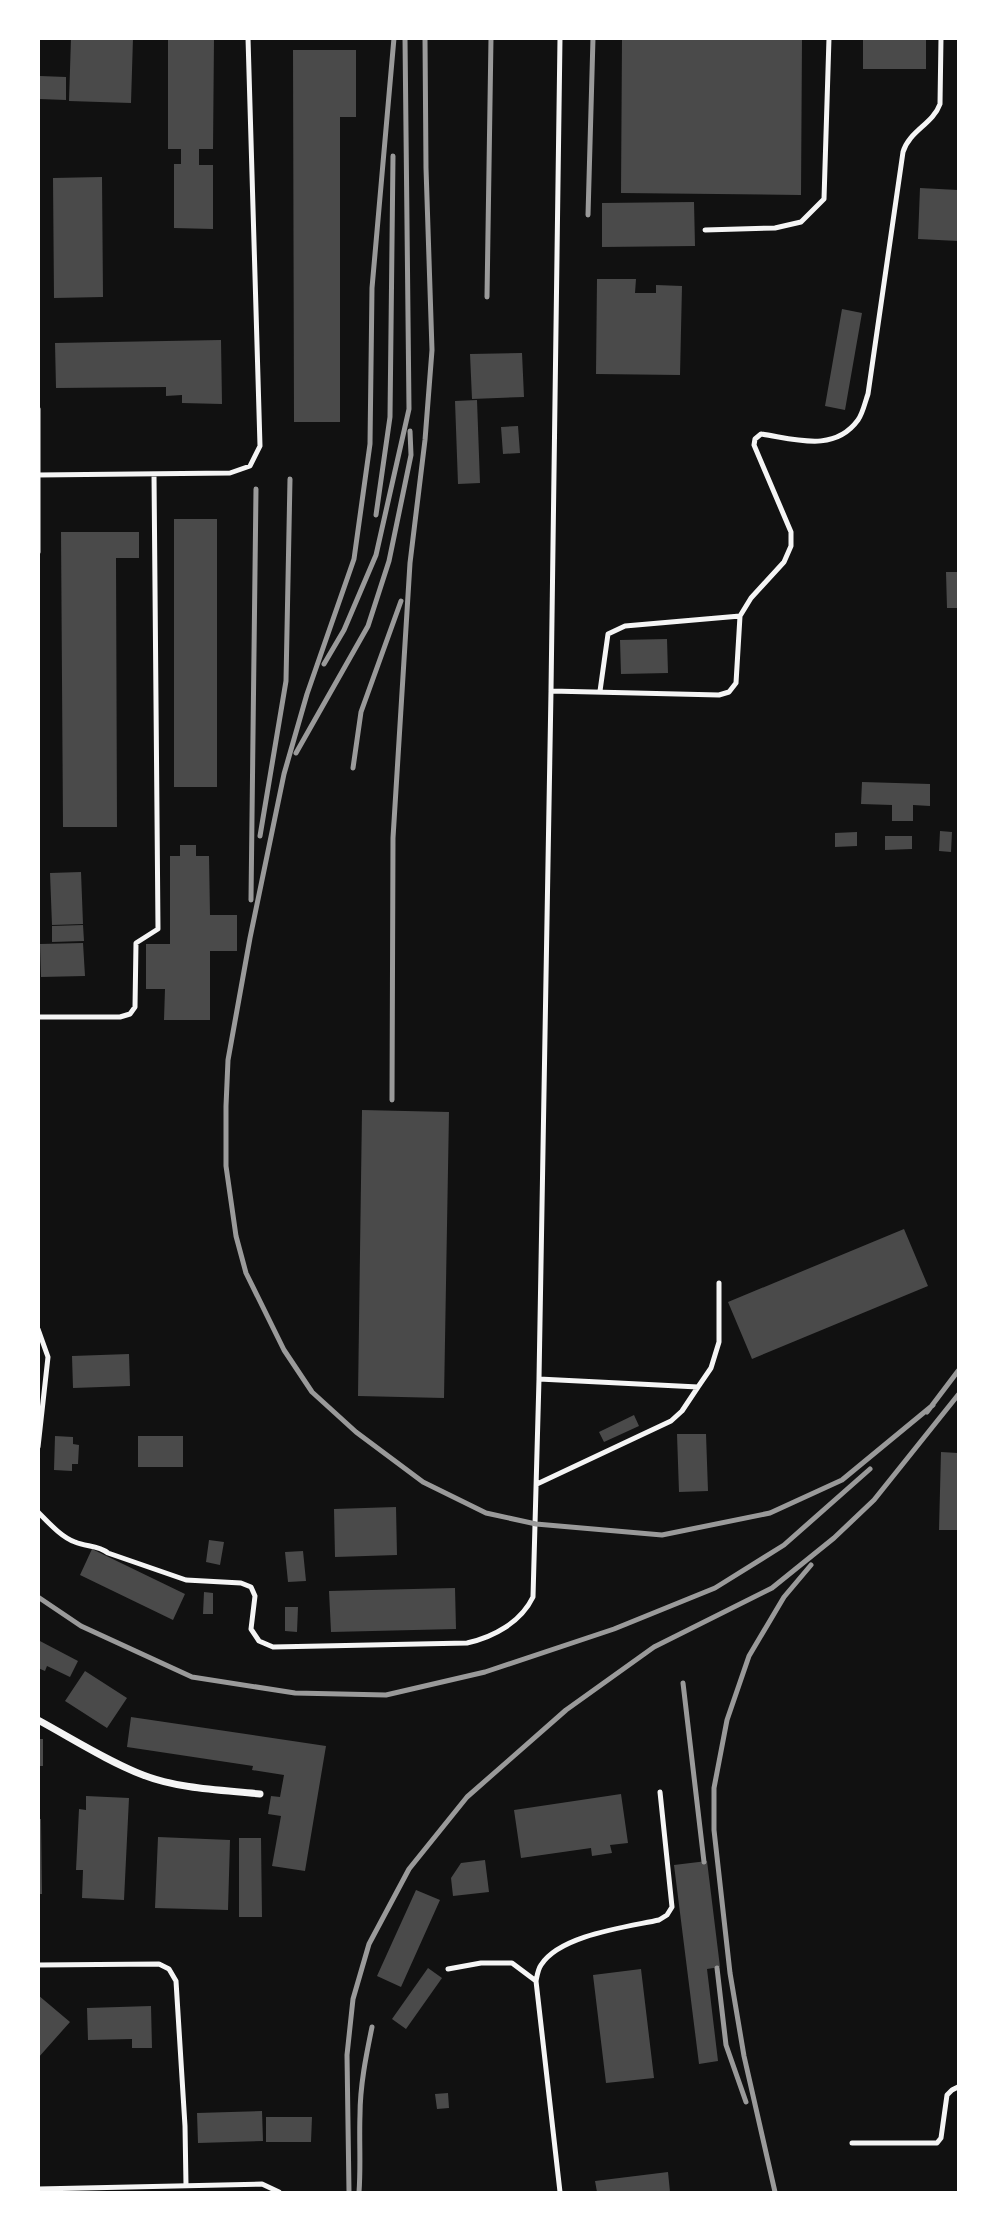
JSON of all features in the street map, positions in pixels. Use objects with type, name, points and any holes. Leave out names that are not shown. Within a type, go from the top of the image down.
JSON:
[{"type":"street","points":[[38,1720],[145,1776],[174,1784],[260,1794]]},
{"type":"lane","points":[[39,475],[230,473],[250,466],[260,446],[248,38]]},
{"type":"lane","points":[[38,1512],[75,1543],[102,1548],[108,1553],[186,1580],[242,1583],[251,1587],[255,1596],[251,1629],[259,1641],[274,1647],[467,1643],[488,1637],[516,1620],[527,1610],[533,1597],[551,691],[559,38]]},
{"type":"lane","points":[[705,230],[775,228],[801,222],[824,199],[830,38]]},
{"type":"lane","points":[[551,691],[719,695],[729,692],[736,682],[740,616],[751,598],[783,562],[791,546],[790,532],[754,445],[755,439],[761,435],[821,443],[839,437],[858,419],[868,394],[903,152],[909,138],[938,111],[940,104],[941,38]]},
{"type":"lane","points":[[38,409],[38,552]]},
{"type":"lane","points":[[38,1017],[120,1017],[130,1014],[135,1007],[136,943],[158,929],[154,474]]},
{"type":"lane","points":[[600,691],[608,634],[625,626],[740,616]]},
{"type":"lane","points":[[537,1485],[671,1421],[682,1411],[711,1368],[719,1342],[719,1283]]},
{"type":"lane","points":[[38,1329],[48,1357],[38,1447]]},
{"type":"lane","points":[[539,1380],[698,1387]]},
{"type":"lane","points":[[560,2193],[536,1981],[541,1965],[554,1953],[582,1937],[659,1920],[667,1915],[672,1907],[660,1793]]},
{"type":"lane","points":[[448,1969],[481,1963],[512,1964],[536,1981]]},
{"type":"lane","points":[[38,1965],[159,1964],[169,1969],[176,1981],[186,2185]]},
{"type":"lane","points":[[852,2143],[937,2143],[941,2138],[947,2095],[958,2087]]},
{"type":"lane","points":[[38,2189],[262,2184],[279,2193]]},
{"type":"building","points":[[71,38],[133,38],[131,103],[69,101]]},
{"type":"building","points":[[168,38],[214,38],[213,149],[199,149],[199,165],[213,165],[213,229],[174,228],[174,164],[181,164],[181,149],[168,149]]},
{"type":"building","points":[[622,38],[802,38],[801,195],[621,193]]},
{"type":"building","points":[[863,38],[926,38],[926,69],[863,69]]},
{"type":"building","points":[[293,50],[356,50],[356,117],[340,117],[340,422],[294,422]]},
{"type":"building","points":[[40,76],[66,77],[66,100],[39,99]]},
{"type":"building","points":[[102,177],[103,297],[54,298],[53,178]]},
{"type":"building","points":[[920,188],[958,190],[958,241],[918,239]]},
{"type":"building","points":[[694,202],[695,246],[602,247],[602,203]]},
{"type":"building","points":[[597,279],[636,279],[635,293],[656,293],[656,285],[682,286],[680,375],[596,374]]},
{"type":"building","points":[[842,309],[862,313],[845,410],[825,406]]},
{"type":"building","points":[[221,340],[222,404],[182,403],[182,395],[166,396],[166,387],[56,388],[55,343]]},
{"type":"building","points":[[522,353],[524,397],[472,399],[470,354]]},
{"type":"building","points":[[477,400],[480,483],[458,484],[455,401]]},
{"type":"building","points":[[518,426],[520,453],[503,454],[501,427]]},
{"type":"building","points":[[174,519],[217,519],[217,787],[174,787]]},
{"type":"building","points":[[61,532],[139,532],[139,558],[116,558],[117,827],[63,827]]},
{"type":"building","points":[[946,572],[958,572],[958,608],[947,608]]},
{"type":"building","points":[[667,639],[668,673],[621,674],[620,640]]},
{"type":"building","points":[[862,782],[930,784],[930,806],[913,805],[913,821],[892,821],[892,805],[861,804]]},
{"type":"building","points":[[940,831],[952,832],[951,852],[939,851]]},
{"type":"building","points":[[857,832],[857,846],[835,847],[835,833]]},
{"type":"building","points":[[885,836],[912,836],[912,849],[885,850]]},
{"type":"building","points":[[180,845],[196,845],[196,856],[209,856],[210,915],[237,915],[237,951],[210,951],[210,1020],[164,1020],[165,989],[146,989],[146,944],[170,944],[170,856],[180,856]]},
{"type":"building","points":[[81,872],[83,924],[52,925],[50,873]]},
{"type":"building","points":[[83,925],[84,941],[52,942],[52,926]]},
{"type":"building","points":[[83,943],[85,976],[41,977],[40,944]]},
{"type":"building","points":[[362,1110],[449,1112],[444,1398],[358,1396]]},
{"type":"building","points":[[904,1229],[928,1286],[752,1359],[728,1302]]},
{"type":"building","points":[[129,1354],[130,1386],[73,1388],[72,1356]]},
{"type":"building","points":[[634,1415],[639,1426],[604,1442],[599,1432]]},
{"type":"building","points":[[677,1434],[706,1434],[708,1491],[679,1492]]},
{"type":"building","points":[[55,1436],[73,1437],[73,1444],[79,1445],[78,1464],[72,1464],[72,1471],[54,1470]]},
{"type":"building","points":[[138,1436],[183,1436],[183,1467],[138,1467]]},
{"type":"building","points":[[941,1452],[958,1453],[958,1530],[939,1530]]},
{"type":"building","points":[[396,1507],[397,1555],[335,1557],[334,1509]]},
{"type":"building","points":[[209,1540],[224,1542],[220,1565],[206,1562]]},
{"type":"building","points":[[92,1549],[185,1594],[173,1620],[80,1575]]},
{"type":"building","points":[[303,1551],[306,1581],[288,1582],[285,1552]]},
{"type":"building","points":[[455,1588],[456,1629],[331,1632],[329,1591]]},
{"type":"building","points":[[204,1592],[213,1593],[213,1614],[203,1614]]},
{"type":"building","points":[[285,1607],[298,1607],[297,1632],[285,1631]]},
{"type":"building","points":[[38,1640],[78,1661],[70,1677],[47,1666],[45,1671],[38,1668]]},
{"type":"building","points":[[85,1671],[127,1698],[107,1728],[65,1701]]},
{"type":"building","points":[[131,1717],[326,1746],[305,1871],[272,1866],[281,1816],[268,1814],[271,1796],[280,1797],[284,1775],[252,1770],[253,1766],[127,1747]]},
{"type":"building","points":[[38,1739],[43,1739],[43,1766],[38,1766]]},
{"type":"building","points":[[621,1794],[628,1843],[610,1845],[612,1853],[592,1856],[591,1848],[521,1858],[514,1810]]},
{"type":"building","points":[[86,1796],[129,1798],[124,1900],[82,1898],[83,1870],[76,1870],[79,1809],[86,1810]]},
{"type":"building","points":[[38,1819],[41,1819],[42,1894],[38,1894]]},
{"type":"building","points":[[158,1837],[230,1840],[228,1910],[155,1908]]},
{"type":"building","points":[[239,1838],[261,1838],[262,1917],[239,1917]]},
{"type":"building","points":[[485,1860],[489,1892],[453,1896],[451,1878],[461,1863]]},
{"type":"building","points":[[707,1861],[720,1967],[707,1969],[718,2061],[699,2064],[674,1865]]},
{"type":"building","points":[[416,1890],[440,1900],[401,1987],[377,1976]]},
{"type":"building","points":[[428,1968],[442,1978],[406,2029],[392,2019]]},
{"type":"building","points":[[641,1969],[654,2078],[606,2083],[593,1975]]},
{"type":"building","points":[[38,1995],[70,2022],[38,2058]]},
{"type":"building","points":[[151,2006],[152,2048],[132,2048],[132,2039],[88,2040],[87,2008]]},
{"type":"building","points":[[448,2093],[449,2108],[437,2109],[435,2094]]},
{"type":"building","points":[[262,2111],[263,2141],[198,2143],[197,2113]]},
{"type":"building","points":[[266,2117],[312,2117],[311,2142],[266,2142]]},
{"type":"building","points":[[668,2172],[670,2192],[597,2192],[595,2181]]},
{"type":"railway","points":[[394,38],[372,288],[370,444],[354,559],[307,694],[284,774],[228,1060],[226,1166],[236,1236],[246,1273],[284,1350],[312,1392],[356,1432],[423,1482],[486,1513],[536,1524],[662,1535],[770,1513],[842,1480],[933,1405]]},
{"type":"railway","points":[[324,664],[344,630],[376,555],[409,409],[405,38]]},
{"type":"railway","points":[[392,1100],[393,838],[410,563],[425,440],[432,350],[425,38]]},
{"type":"railway","points":[[487,297],[491,38]]},
{"type":"railway","points":[[588,215],[593,38]]},
{"type":"railway","points":[[376,515],[390,417],[393,156]]},
{"type":"railway","points":[[296,753],[368,626],[389,561],[411,455],[410,431]]},
{"type":"railway","points":[[260,836],[286,681],[290,479]]},
{"type":"railway","points":[[251,900],[256,489]]},
{"type":"railway","points":[[353,768],[361,712],[401,601]]},
{"type":"railway","points":[[927,1412],[958,1371]]},
{"type":"railway","points":[[349,2192],[347,2055],[353,1999],[369,1944],[409,1869],[467,1797],[566,1710],[654,1647],[772,1588],[834,1538],[874,1500],[958,1395]]},
{"type":"railway","points":[[38,1597],[81,1626],[192,1677],[295,1693],[386,1695],[485,1672],[614,1629],[715,1588],[784,1545],[870,1469]]},
{"type":"railway","points":[[775,2192],[744,2056],[730,1973],[714,1830],[714,1788],[727,1720],[749,1656],[784,1597],[811,1565]]},
{"type":"railway","points":[[683,1683],[704,1862]]},
{"type":"railway","points":[[717,1968],[726,2045],[746,2102]]},
{"type":"railway","points":[[359,2192],[361,2093],[372,2027]]}]
